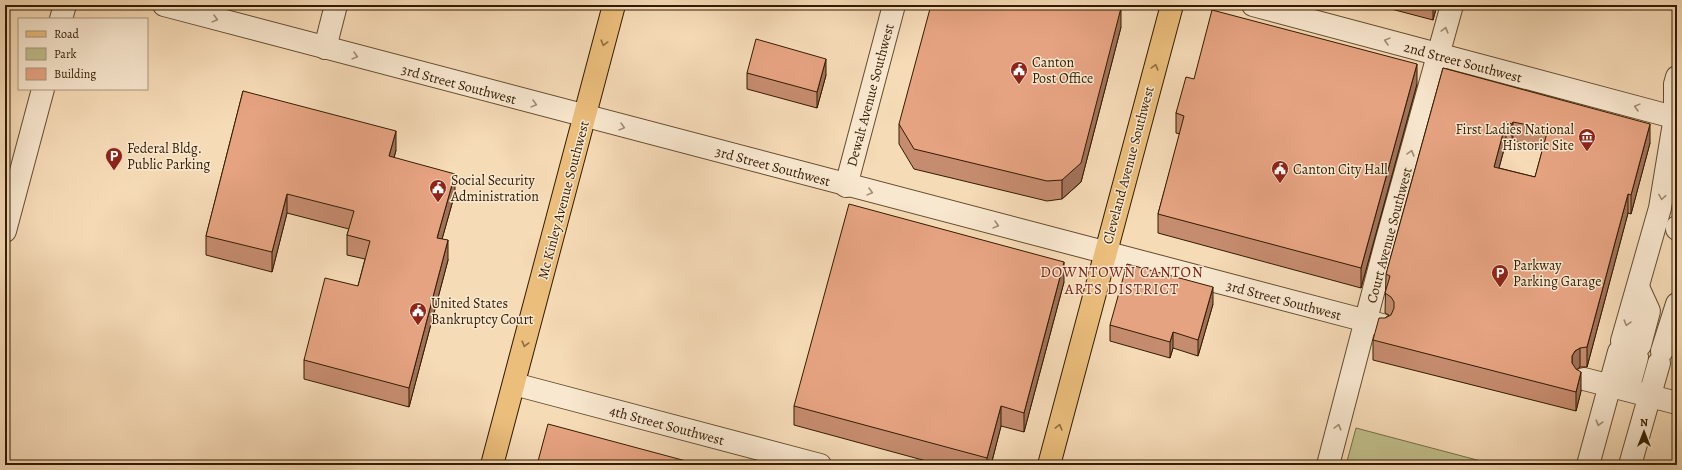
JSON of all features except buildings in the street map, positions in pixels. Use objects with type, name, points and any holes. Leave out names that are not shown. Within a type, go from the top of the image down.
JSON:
[{"type":"main road","name":"Mc Kinley Avenue Southwest","points":[[492,465],[614,5]]},
{"type":"main road","name":"Cleveland Avenue Southwest","points":[[1049,465],[1104,253],[1172,5]]},
{"type":"street","points":[[61,18],[65,5]]},
{"type":"street","name":"3rd Street Southwest","points":[[164,5],[846,186],[1373,323]]},
{"type":"street","points":[[325,48],[336,5]]},
{"type":"street","name":"Dewalt Avenue Southwest","points":[[846,186],[894,5]]},
{"type":"street","name":"2nd Street Southwest","points":[[1253,5],[1676,118]]},
{"type":"street","name":"Court Avenue Southwest","points":[[1328,465],[1373,323],[1438,55],[1452,5]]},
{"type":"street","points":[[1588,465],[1619,388],[1630,349],[1638,287],[1660,208],[1676,118],[1675,84],[1677,77]]},
{"type":"street","points":[[5,232],[43,90]]},
{"type":"street","points":[[1630,465],[1677,304]]},
{"type":"street","points":[[1584,379],[1677,403]]},
{"type":"street","name":"4th Street Southwest","points":[[514,384],[820,465]]},
{"type":"green space","points":[[1356,428],[1496,465],[1346,465]]},
{"type":"place","name":"Canton Post Office","points":[[1019,85]]},
{"type":"place","name":"First Ladies National Historic Site","points":[[1587,152]]},
{"type":"place","name":"Federal Bldg. Public Parking","points":[[114,171]]},
{"type":"place","name":"Canton City Hall","points":[[1280,184]]},
{"type":"place","name":"Social Security Administration","points":[[438,203]]},
{"type":"place","name":"Parkway Parking Garage","points":[[1500,288]]},
{"type":"place","name":"United States Bankruptcy Court","points":[[418,326]]},
{"type":"district","name":"DOWNTOWN CANTON ARTS DISTRICT","points":[[1122,280]]}]
